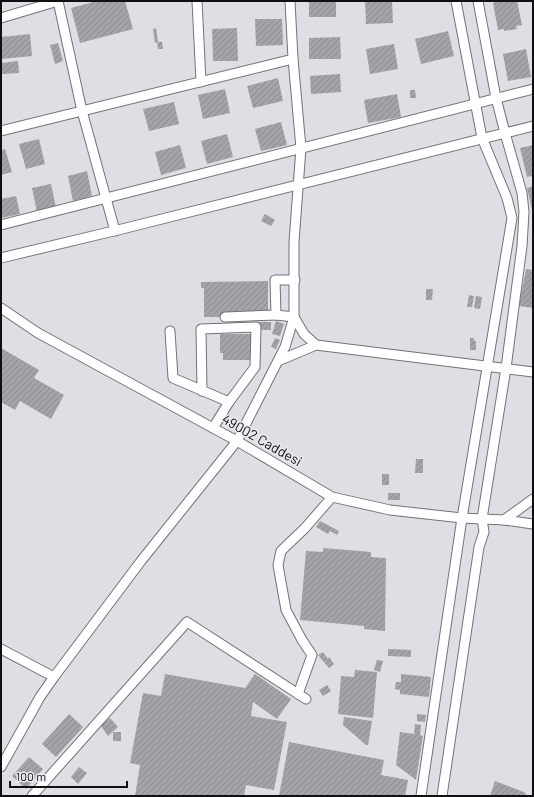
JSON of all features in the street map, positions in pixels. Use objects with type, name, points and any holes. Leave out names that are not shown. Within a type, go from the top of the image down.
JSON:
[{"type":"street","points":[[1,18],[58,1],[82,111],[115,231]]},
{"type":"street","points":[[196,1],[201,82]]},
{"type":"street","points":[[1,767],[40,697],[54,677],[141,561],[237,441],[285,347],[294,317],[294,242],[301,148],[293,60],[290,1]]},
{"type":"street","points":[[421,796],[462,518],[512,218],[507,198],[482,138],[456,1]]},
{"type":"street","points":[[442,796],[479,547],[484,532],[482,519],[506,368],[522,246],[524,212],[522,193],[496,98],[478,1]]},
{"type":"street","points":[[1,131],[293,60]]},
{"type":"street","points":[[1,225],[381,129],[476,103],[533,90]]},
{"type":"street","points":[[1,258],[297,186],[533,126]]},
{"type":"street","points":[[276,315],[276,280],[295,280]]},
{"type":"street","name":"49002 Caddesi","points":[[1,308],[38,333],[237,441],[332,496],[390,510],[533,524]]},
{"type":"street","points":[[225,317],[276,315],[294,317]]},
{"type":"street","points":[[294,317],[304,334],[316,345]]},
{"type":"street","points":[[202,391],[201,329],[256,328],[255,367],[228,402],[213,428]]},
{"type":"street","points":[[170,331],[173,378],[228,402]]},
{"type":"street","points":[[278,361],[316,345],[533,372]]},
{"type":"street","points":[[298,694],[312,655],[286,610],[278,565],[281,551],[305,528],[332,496]]},
{"type":"street","points":[[504,520],[533,498]]},
{"type":"street","points":[[32,796],[187,622],[306,699]]},
{"type":"street","points":[[1,649],[54,677]]},
{"type":"building","points":[[97,1],[125,1],[133,29],[80,43],[71,8]]},
{"type":"building","points":[[309,1],[336,1],[336,17],[309,17]]},
{"type":"building","points":[[365,1],[392,1],[393,23],[366,24]]},
{"type":"building","points":[[499,1],[517,1],[522,25],[516,26],[517,29],[504,31],[504,29],[498,30],[493,3]]},
{"type":"building","points":[[255,19],[282,19],[283,45],[256,46]]},
{"type":"building","points":[[156,28],[158,42],[162,42],[163,49],[158,49],[157,42],[155,43],[153,29]]},
{"type":"building","points":[[237,28],[238,61],[213,61],[212,29]]},
{"type":"building","points":[[448,31],[454,56],[421,64],[415,39]]},
{"type":"building","points":[[30,34],[32,56],[1,59],[1,37]]},
{"type":"building","points":[[340,37],[341,59],[309,59],[309,38]]},
{"type":"building","points":[[58,43],[63,61],[55,64],[50,45]]},
{"type":"building","points":[[394,44],[398,69],[370,74],[366,49]]},
{"type":"building","points":[[526,49],[531,77],[508,81],[503,54]]},
{"type":"building","points":[[18,61],[19,73],[2,74],[1,63]]},
{"type":"building","points":[[340,74],[341,92],[311,94],[310,76]]},
{"type":"building","points":[[278,78],[283,101],[253,108],[247,86]]},
{"type":"building","points":[[225,89],[230,113],[203,119],[198,95]]},
{"type":"building","points":[[410,90],[415,90],[416,98],[410,98]]},
{"type":"building","points":[[397,94],[401,117],[368,123],[364,100]]},
{"type":"building","points":[[174,102],[179,124],[149,131],[143,109]]},
{"type":"building","points":[[281,122],[287,145],[261,151],[255,129]]},
{"type":"building","points":[[227,134],[233,157],[207,164],[201,141]]},
{"type":"building","points":[[39,139],[45,164],[26,169],[19,144]]},
{"type":"building","points":[[180,145],[186,168],[161,175],[155,152]]},
{"type":"building","points":[[533,145],[533,176],[527,177],[520,148]]},
{"type":"building","points":[[5,149],[12,172],[1,175],[1,150]]},
{"type":"building","points":[[87,171],[92,196],[73,201],[68,176]]},
{"type":"building","points":[[51,184],[56,208],[37,212],[32,188]]},
{"type":"building","points":[[533,186],[533,210],[532,210],[527,188]]},
{"type":"building","points":[[16,196],[20,214],[1,218],[1,199]]},
{"type":"building","points":[[265,214],[275,220],[271,226],[261,221]]},
{"type":"building","points":[[526,269],[533,270],[533,308],[519,306]]},
{"type":"building","points":[[268,281],[268,313],[222,313],[222,317],[204,317],[204,288],[201,288],[201,282]]},
{"type":"building","points":[[426,289],[433,289],[432,300],[426,300]]},
{"type":"building","points":[[469,295],[474,296],[472,307],[467,307]]},
{"type":"building","points":[[476,296],[482,297],[480,309],[474,308]]},
{"type":"building","points":[[276,321],[284,324],[280,336],[272,334]]},
{"type":"building","points":[[259,322],[271,322],[271,330],[259,330]]},
{"type":"building","points":[[220,334],[252,334],[252,360],[223,360],[223,353],[220,353]]},
{"type":"building","points":[[275,338],[280,340],[276,349],[271,347]]},
{"type":"building","points":[[470,338],[474,338],[474,341],[476,341],[476,350],[470,350]]},
{"type":"building","points":[[1,348],[39,370],[34,378],[64,395],[51,419],[20,401],[15,410],[1,402]]},
{"type":"building","points":[[416,459],[423,459],[423,473],[415,473]]},
{"type":"building","points":[[382,474],[389,474],[389,485],[382,485]]},
{"type":"building","points":[[388,493],[400,493],[400,500],[388,500]]},
{"type":"building","points":[[320,521],[339,531],[337,535],[330,531],[328,534],[316,527]]},
{"type":"building","points":[[323,548],[371,552],[371,557],[386,558],[385,631],[364,629],[364,626],[300,620],[306,551],[323,552]]},
{"type":"building","points":[[388,649],[411,650],[411,657],[388,656]]},
{"type":"building","points":[[323,652],[334,664],[329,668],[318,655]]},
{"type":"building","points":[[377,660],[383,661],[380,672],[374,670]]},
{"type":"building","points":[[355,670],[377,672],[373,718],[338,714],[341,676],[354,677]]},
{"type":"building","points":[[165,674],[245,688],[255,674],[291,699],[277,719],[253,702],[251,716],[287,722],[274,790],[246,785],[244,796],[135,796],[140,765],[130,763],[143,693],[161,696]]},
{"type":"building","points":[[401,674],[431,677],[429,697],[400,694],[400,690],[395,689],[396,682],[401,682]]},
{"type":"building","points":[[327,685],[331,691],[323,696],[319,690]]},
{"type":"building","points":[[69,714],[83,727],[56,757],[42,744]]},
{"type":"building","points":[[417,714],[426,715],[425,722],[417,721]]},
{"type":"building","points":[[344,717],[372,721],[368,745],[366,745],[343,725]]},
{"type":"building","points":[[110,718],[118,727],[108,736],[101,726]]},
{"type":"building","points":[[415,724],[421,725],[420,735],[423,736],[416,780],[396,765],[400,732],[414,734]]},
{"type":"building","points":[[113,732],[121,732],[121,741],[113,741]]},
{"type":"building","points":[[289,742],[384,760],[381,775],[408,780],[405,796],[279,796]]},
{"type":"building","points":[[29,757],[43,769],[26,789],[12,776]]},
{"type":"building","points":[[79,767],[87,773],[78,784],[71,777]]},
{"type":"building","points":[[495,781],[526,793],[525,796],[490,796]]}]
